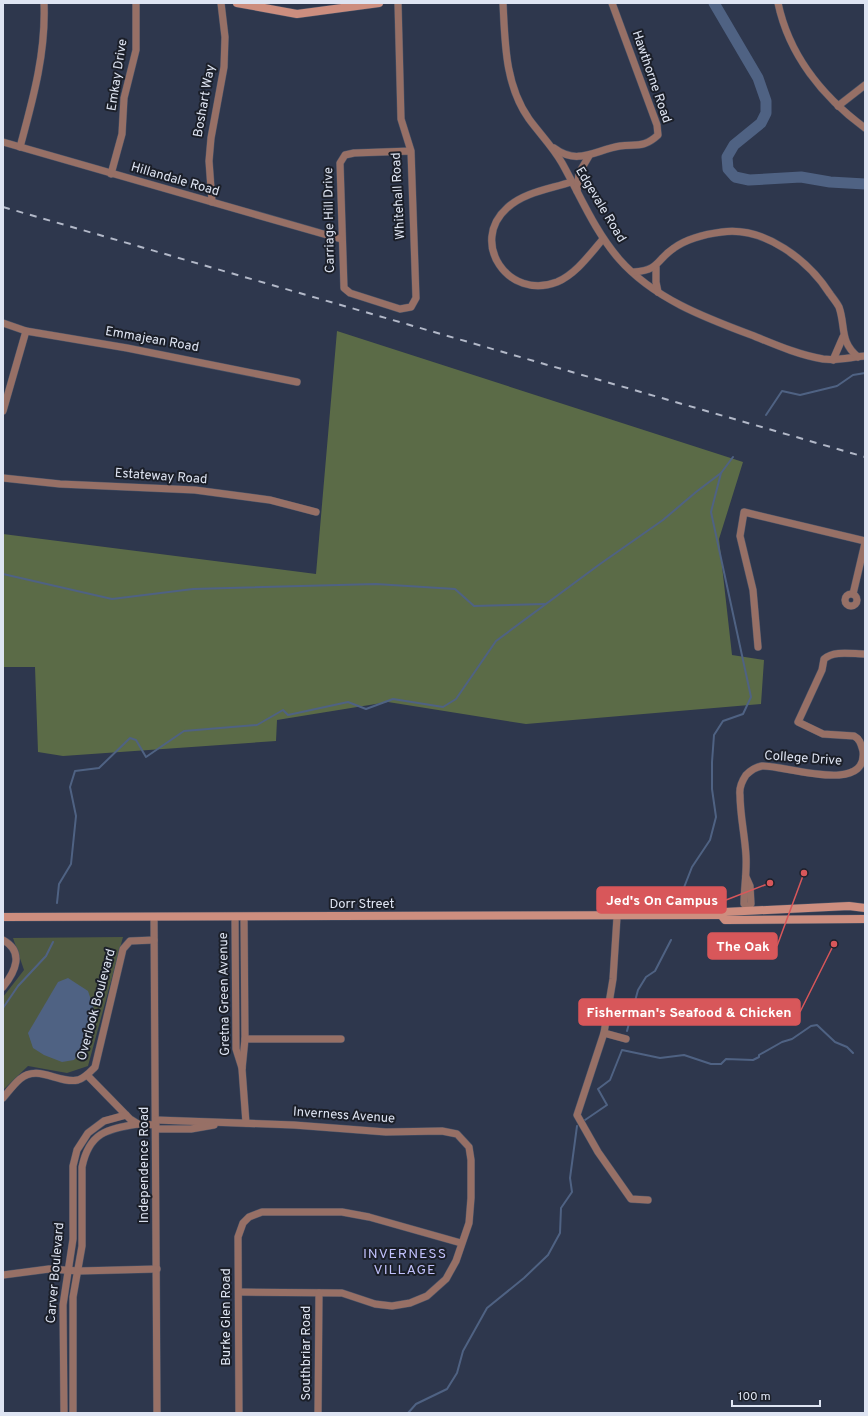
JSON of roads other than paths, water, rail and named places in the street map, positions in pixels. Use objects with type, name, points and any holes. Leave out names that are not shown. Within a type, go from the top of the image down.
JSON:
[{"type":"main road","points":[[238,3],[297,14],[379,3]]},
{"type":"main road","name":"Dorr Street","points":[[3,917],[617,917],[721,915],[725,912],[748,909],[849,906],[865,908]]},
{"type":"main road","name":"Dorr Street","points":[[721,915],[724,920],[865,918]]},
{"type":"street","points":[[20,147],[33,101],[42,58],[44,3]]},
{"type":"street","name":"Emkay Drive","points":[[111,174],[122,134],[124,98],[136,50],[136,3]]},
{"type":"street","name":"Boshart Way","points":[[212,202],[210,149],[214,115],[223,78],[225,61],[225,37],[221,3]]},
{"type":"street","name":"Whitehall Road","points":[[380,302],[400,309],[411,307],[415,301],[411,151],[401,118],[398,3]]},
{"type":"street","name":"Edgevale Road","points":[[503,3],[506,57],[513,85],[528,118],[552,146],[578,196],[603,239],[620,260],[658,292],[698,315],[798,352],[824,359],[833,360],[861,356]]},
{"type":"street","name":"Hawthorne Road","points":[[552,146],[560,152],[568,155],[589,156],[610,148],[642,146],[650,142],[658,135],[657,125],[612,3]]},
{"type":"street","points":[[778,3],[789,38],[815,83],[838,106],[865,128]]},
{"type":"street","points":[[838,106],[865,84]]},
{"type":"street","name":"Hillandale Road","points":[[3,142],[341,239]]},
{"type":"street","name":"Carriage Hill Drive","points":[[380,302],[350,293],[344,288],[341,239],[340,163],[345,155],[354,153],[411,151]]},
{"type":"street","points":[[578,196],[577,180],[582,165],[589,156]]},
{"type":"street","points":[[571,182],[530,194],[507,207],[500,215],[496,223],[492,239],[493,250],[501,269],[522,284],[533,286],[558,282],[574,271],[603,239]]},
{"type":"street","points":[[634,272],[656,267],[674,248],[698,236],[724,231],[740,232],[758,236],[795,256],[824,286],[838,307],[843,337],[849,348],[861,356]]},
{"type":"street","points":[[656,267],[658,292]]},
{"type":"street","name":"Emmajean Road","points":[[3,323],[26,331],[127,348],[297,382]]},
{"type":"street","points":[[3,412],[26,331]]},
{"type":"street","points":[[833,360],[843,337]]},
{"type":"street","name":"Estateway Road","points":[[3,478],[60,484],[206,491],[270,500],[316,512]]},
{"type":"street","points":[[758,647],[755,599],[740,536],[740,527],[744,512],[865,542],[853,594]]},
{"type":"street","name":"College Drive","points":[[748,909],[744,904],[744,886],[746,877],[740,796],[741,785],[750,771],[760,766],[770,766],[800,772],[849,774],[857,771],[862,766],[864,757],[860,741],[857,738],[854,736],[823,734],[798,722],[822,670],[824,659],[837,654],[865,654]]},
{"type":"street","name":"Independence Road","points":[[154,917],[158,1413]]},
{"type":"street","name":"Gretna Green Avenue","points":[[240,917],[236,1046],[238,1059],[242,1069]]},
{"type":"street","name":"Gretna Green Avenue","points":[[240,917],[244,1039],[242,1069],[246,1123]]},
{"type":"street","points":[[617,917],[613,979],[604,1033],[577,1115],[598,1152],[631,1199],[648,1200]]},
{"type":"street","points":[[3,940],[12,948],[16,955],[17,963],[14,971],[3,987]]},
{"type":"street","name":"Overlook Boulevard","points":[[3,1098],[20,1079],[30,1074],[37,1073],[77,1080],[86,1075],[95,1067],[99,1057],[122,949],[130,941],[154,940]]},
{"type":"street","points":[[236,1033],[244,1039],[341,1039]]},
{"type":"street","points":[[604,1033],[626,1039]]},
{"type":"street","points":[[236,1046],[244,1039]]},
{"type":"street","points":[[86,1075],[126,1115],[138,1124]]},
{"type":"street","name":"Carver Boulevard","points":[[64,1413],[63,1305],[73,1239],[73,1166],[77,1150],[82,1140],[96,1126],[104,1121],[126,1115]]},
{"type":"street","name":"Inverness Avenue","points":[[138,1124],[191,1129],[222,1124],[246,1123],[324,1126],[386,1132],[442,1131],[457,1134],[469,1147],[471,1160],[472,1198],[468,1223],[461,1243]]},
{"type":"street","name":"Carver Boulevard","points":[[73,1413],[73,1297],[79,1270],[82,1246],[82,1167],[85,1155],[91,1143],[101,1133],[115,1128],[138,1124]]},
{"type":"street","name":"Burke Glen Road","points":[[239,1413],[238,1237],[244,1222],[248,1217],[262,1212],[342,1212],[377,1219],[461,1243]]},
{"type":"street","points":[[239,1292],[342,1293],[375,1304],[392,1306],[410,1303],[427,1296],[446,1279],[456,1261],[461,1243]]},
{"type":"street","points":[[3,1276],[50,1269],[157,1269]]},
{"type":"street","name":"Southbriar Road","points":[[318,1413],[319,1293]]},
{"type":"water","points":[[68,978],[88,991],[94,1009],[88,1042],[74,1060],[62,1062],[44,1055],[33,1048],[28,1033],[58,982]]},
{"type":"waterway","points":[[714,3],[758,78],[766,101],[766,113],[761,123],[734,145],[727,157],[728,169],[735,177],[749,180],[801,177],[830,182],[865,184]]},
{"type":"waterway","points":[[766,415],[782,391],[800,395],[837,386],[853,375],[865,373]]},
{"type":"waterway","points":[[683,890],[692,867],[710,840],[716,817],[712,789],[714,735],[723,721],[743,714],[751,697],[711,512],[721,473],[733,457]]},
{"type":"waterway","points":[[57,903],[59,884],[71,864],[76,816],[70,787],[75,771],[99,768],[130,738],[136,740],[146,757],[184,731],[257,725],[283,710],[288,715],[348,702],[366,709],[393,699],[443,707],[456,699],[496,641],[600,564],[663,520],[721,473]]},
{"type":"waterway","points":[[3,574],[112,599],[193,589],[376,584],[455,589],[474,606],[545,604]]},
{"type":"waterway","points":[[627,1031],[638,990],[646,977],[655,971],[671,940]]},
{"type":"waterway","points":[[3,1008],[18,986],[46,956],[53,942]]},
{"type":"waterway","points":[[585,1120],[607,1105],[598,1089],[610,1080],[622,1050],[660,1058],[684,1055],[711,1064],[721,1064],[726,1059],[753,1060],[782,1042],[792,1039],[811,1026],[817,1025],[835,1042],[847,1047],[853,1053]]},
{"type":"waterway","points":[[408,1413],[416,1404],[447,1389],[457,1373],[463,1351],[487,1308],[524,1278],[548,1255],[560,1233],[561,1208],[572,1192],[570,1178],[577,1126]]},
{"type":"railway","points":[[3,207],[865,457]]},
{"type":"place","name":"The Oak","points":[[804,873]]},
{"type":"place","name":"Jed's On Campus","points":[[770,883]]},
{"type":"place","name":"Fisherman's Seafood & Chicken","points":[[834,944]]},
{"type":"district","name":"INVERNESS VILLAGE","points":[[405,1262]]}]
